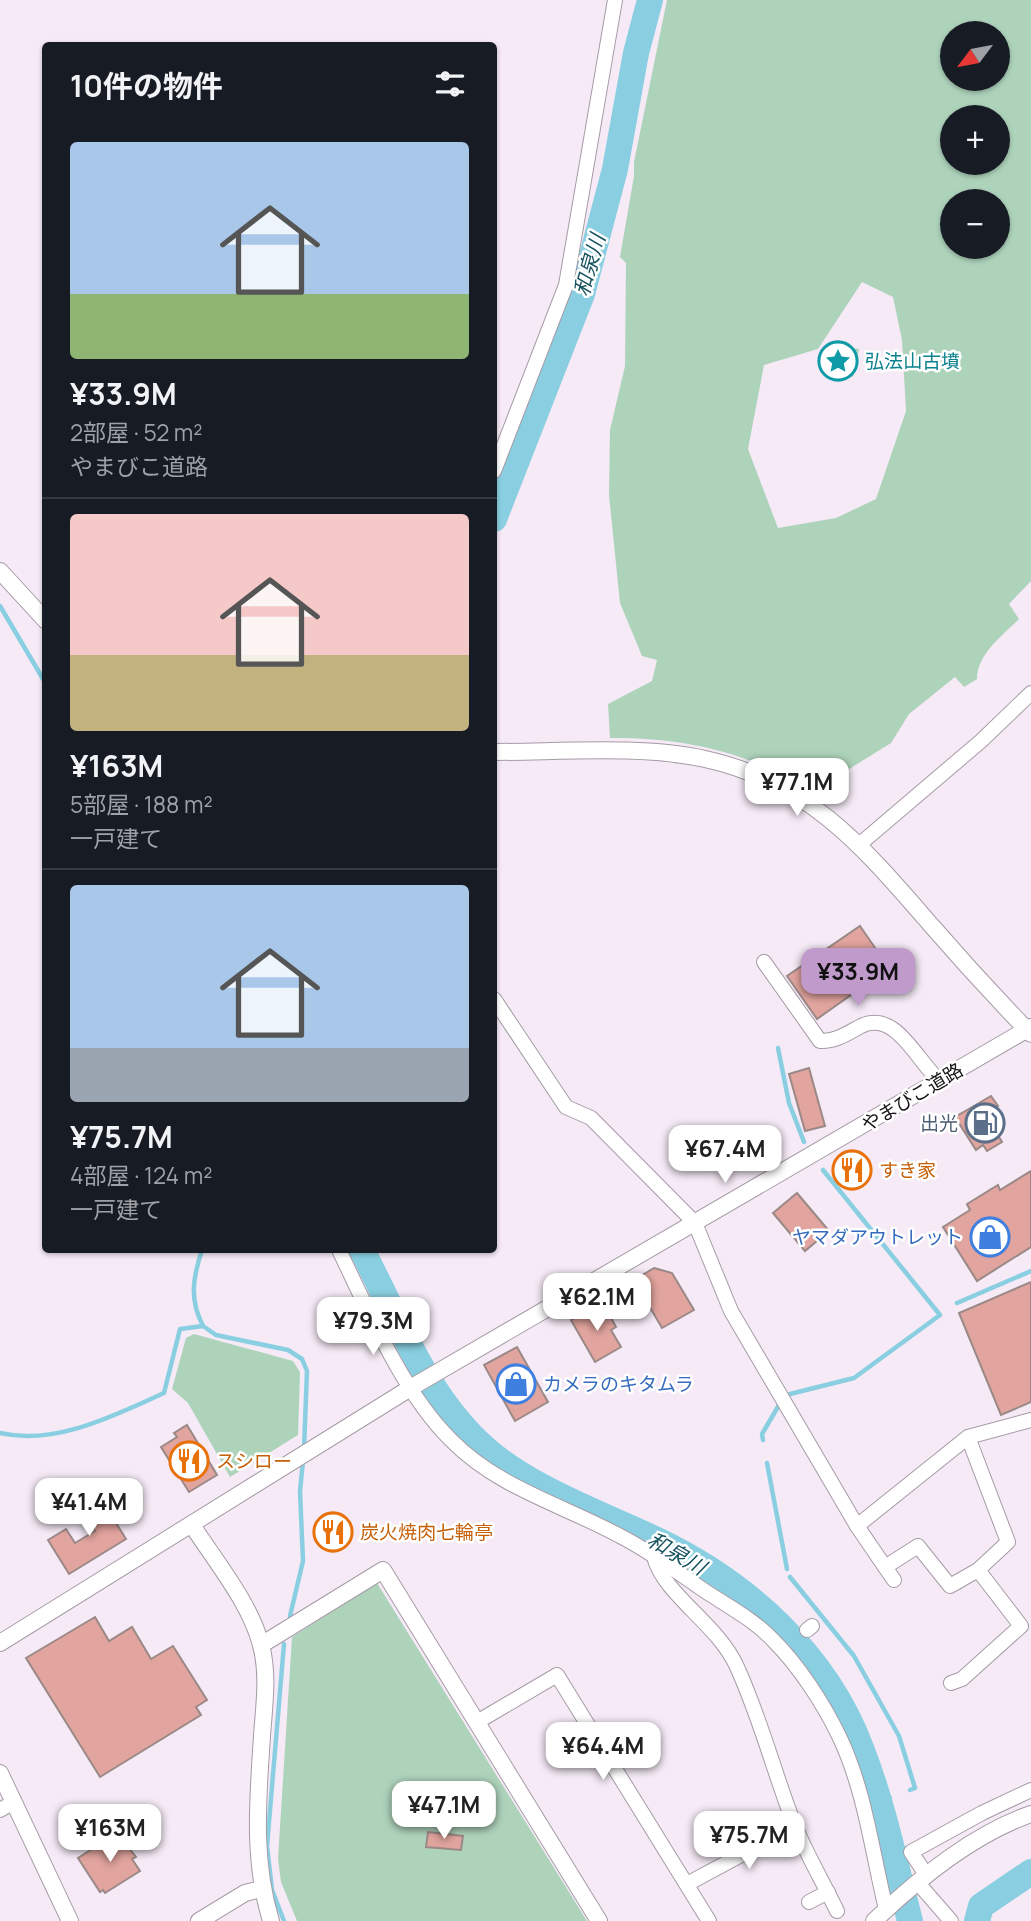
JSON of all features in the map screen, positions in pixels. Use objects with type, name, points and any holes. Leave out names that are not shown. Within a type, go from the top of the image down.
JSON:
[{"type":"street","points":[[497,463],[566,285],[615,0]]},
{"type":"street","points":[[0,571],[42,617]]},
{"type":"street","points":[[860,844],[981,741],[1031,693]]},
{"type":"street","points":[[497,752],[625,752],[705,759],[770,780],[790,791],[860,844],[1030,1031]]},
{"type":"street","points":[[764,962],[820,1041],[830,1042],[873,1021],[883,1022],[917,1052],[930,1073],[940,1081]]},
{"type":"street","points":[[497,1004],[566,1107],[591,1118],[695,1223],[731,1311],[857,1526],[894,1580]]},
{"type":"street","name":"やまびこ道路","points":[[0,1643],[441,1370],[1030,1031]]},
{"type":"street","points":[[340,1253],[365,1310],[449,1439],[479,1465],[537,1499],[621,1536],[774,1640],[805,1679],[839,1735],[855,1778],[889,1907]]},
{"type":"street","points":[[857,1526],[968,1437],[1031,1420]]},
{"type":"street","points":[[885,1567],[918,1546],[950,1586],[978,1570],[1008,1542],[968,1437]]},
{"type":"street","points":[[192,1525],[252,1621],[261,1645],[266,1671],[257,1813],[261,1889],[271,1921]]},
{"type":"street","points":[[654,1557],[657,1568],[670,1587],[714,1630],[737,1666],[795,1826],[837,1910]]},
{"type":"street","points":[[261,1645],[383,1570],[599,1921]]},
{"type":"street","points":[[951,1683],[962,1679],[1020,1626],[978,1570]]},
{"type":"street","points":[[477,1722],[557,1675],[709,1921]]},
{"type":"street","points":[[0,1773],[7,1806],[70,1921]]},
{"type":"street","points":[[951,1921],[919,1883],[911,1852],[1031,1790]]},
{"type":"street","points":[[874,1921],[919,1883],[985,1836],[1031,1814]]},
{"type":"street","points":[[687,1884],[795,1826]]},
{"type":"street","points":[[199,1921],[246,1893],[261,1889]]},
{"type":"street","points":[[809,1902],[828,1892]]},
{"type":"green space","points":[[667,0],[1031,0],[1031,581],[1009,604],[1019,619],[998,639],[981,661],[977,679],[964,687],[955,677],[909,714],[891,743],[825,784],[810,786],[760,764],[690,744],[610,738],[608,704],[652,681],[657,660],[642,656],[620,603],[609,495],[610,430],[625,366],[626,263],[620,257],[634,162]],"holes":[[[862,282],[893,297],[902,340],[906,411],[876,499],[836,518],[778,528],[748,449],[764,365],[818,349]]]},
{"type":"green space","points":[[831,344],[859,349],[853,377],[826,372]]},
{"type":"green space","points":[[194,1334],[293,1361],[300,1372],[298,1435],[230,1477],[188,1403],[172,1389],[186,1338]]},
{"type":"green space","points":[[377,1583],[587,1921],[297,1921],[281,1882],[278,1859],[292,1637]]},
{"type":"building","points":[[860,926],[891,971],[880,979],[878,976],[817,1019],[787,976]]},
{"type":"building","points":[[809,1068],[825,1126],[805,1131],[789,1074]]},
{"type":"building","points":[[991,1096],[998,1106],[985,1114],[1002,1142],[987,1151],[983,1145],[976,1150],[955,1117]]},
{"type":"building","name":"すき家","points":[[852,1152],[869,1179],[853,1188],[836,1161]]},
{"type":"building","name":"ヤマダアウトレット","points":[[1031,1171],[1031,1247],[977,1281],[943,1227],[970,1210],[967,1204],[998,1185],[1000,1190]]},
{"type":"building","points":[[797,1193],[829,1231],[805,1251],[773,1213]]},
{"type":"building","points":[[654,1268],[672,1273],[694,1310],[662,1328],[634,1280]]},
{"type":"building","points":[[1031,1282],[1031,1402],[1001,1415],[959,1313]]},
{"type":"building","points":[[597,1305],[605,1319],[610,1316],[616,1327],[611,1330],[621,1347],[595,1362],[571,1320]]},
{"type":"building","name":"カメラのキタムラ","points":[[517,1347],[548,1402],[515,1421],[484,1365]]},
{"type":"building","name":"スシロー","points":[[187,1425],[217,1475],[189,1492],[161,1447],[177,1437],[174,1433]]},
{"type":"building","points":[[100,1497],[126,1539],[69,1574],[48,1540],[66,1529],[75,1543],[95,1531],[81,1509]]},
{"type":"building","points":[[95,1617],[109,1641],[132,1627],[151,1659],[173,1646],[207,1700],[196,1707],[201,1715],[100,1777],[26,1658]]},
{"type":"building","points":[[428,1832],[463,1836],[461,1850],[426,1847]]},
{"type":"building","points":[[117,1833],[136,1857],[132,1859],[140,1871],[105,1893],[103,1890],[100,1892],[78,1858]]},
{"type":"waterway","name":"和泉川","points":[[497,511],[582,294],[615,169],[636,53],[650,0]]},
{"type":"waterway","points":[[0,606],[42,677]]},
{"type":"waterway","points":[[778,1048],[789,1103],[804,1142]]},
{"type":"waterway","points":[[790,1394],[854,1378],[940,1315],[823,1170]]},
{"type":"waterway","points":[[201,1253],[196,1269],[194,1297],[203,1326]]},
{"type":"waterway","name":"和泉川","points":[[363,1253],[427,1376],[442,1400],[479,1443],[498,1459],[541,1486],[692,1558],[753,1601],[805,1653],[846,1714],[861,1748],[882,1812],[910,1921]]},
{"type":"waterway","points":[[957,1303],[1031,1271]]},
{"type":"waterway","points":[[0,1433],[21,1436],[63,1432],[105,1419],[164,1393],[180,1329],[203,1326],[216,1335],[288,1350],[302,1359],[307,1371],[304,1449]]},
{"type":"waterway","points":[[763,1440],[762,1434],[779,1405]]},
{"type":"waterway","points":[[290,1616],[303,1561],[300,1491],[303,1461]]},
{"type":"waterway","points":[[767,1463],[787,1569]]},
{"type":"waterway","points":[[790,1577],[854,1656],[899,1736],[915,1788],[910,1790]]},
{"type":"waterway","points":[[284,1644],[267,1846],[272,1890],[284,1921]]},
{"type":"waterway","points":[[879,1800],[890,1798]]},
{"type":"waterway","points":[[977,1921],[981,1906],[1031,1872]]},
{"type":"place","name":"弘法山古墳","points":[[838,361]]},
{"type":"place","name":"出光","points":[[985,1123]]},
{"type":"place","name":"すき家","points":[[852,1170]]},
{"type":"place","name":"ヤマダアウトレット","points":[[990,1237]]},
{"type":"place","name":"カメラのキタムラ","points":[[516,1384]]},
{"type":"place","name":"スシロー","points":[[189,1461]]},
{"type":"place","name":"炭火焼肉七輪亭","points":[[333,1532]]}]
